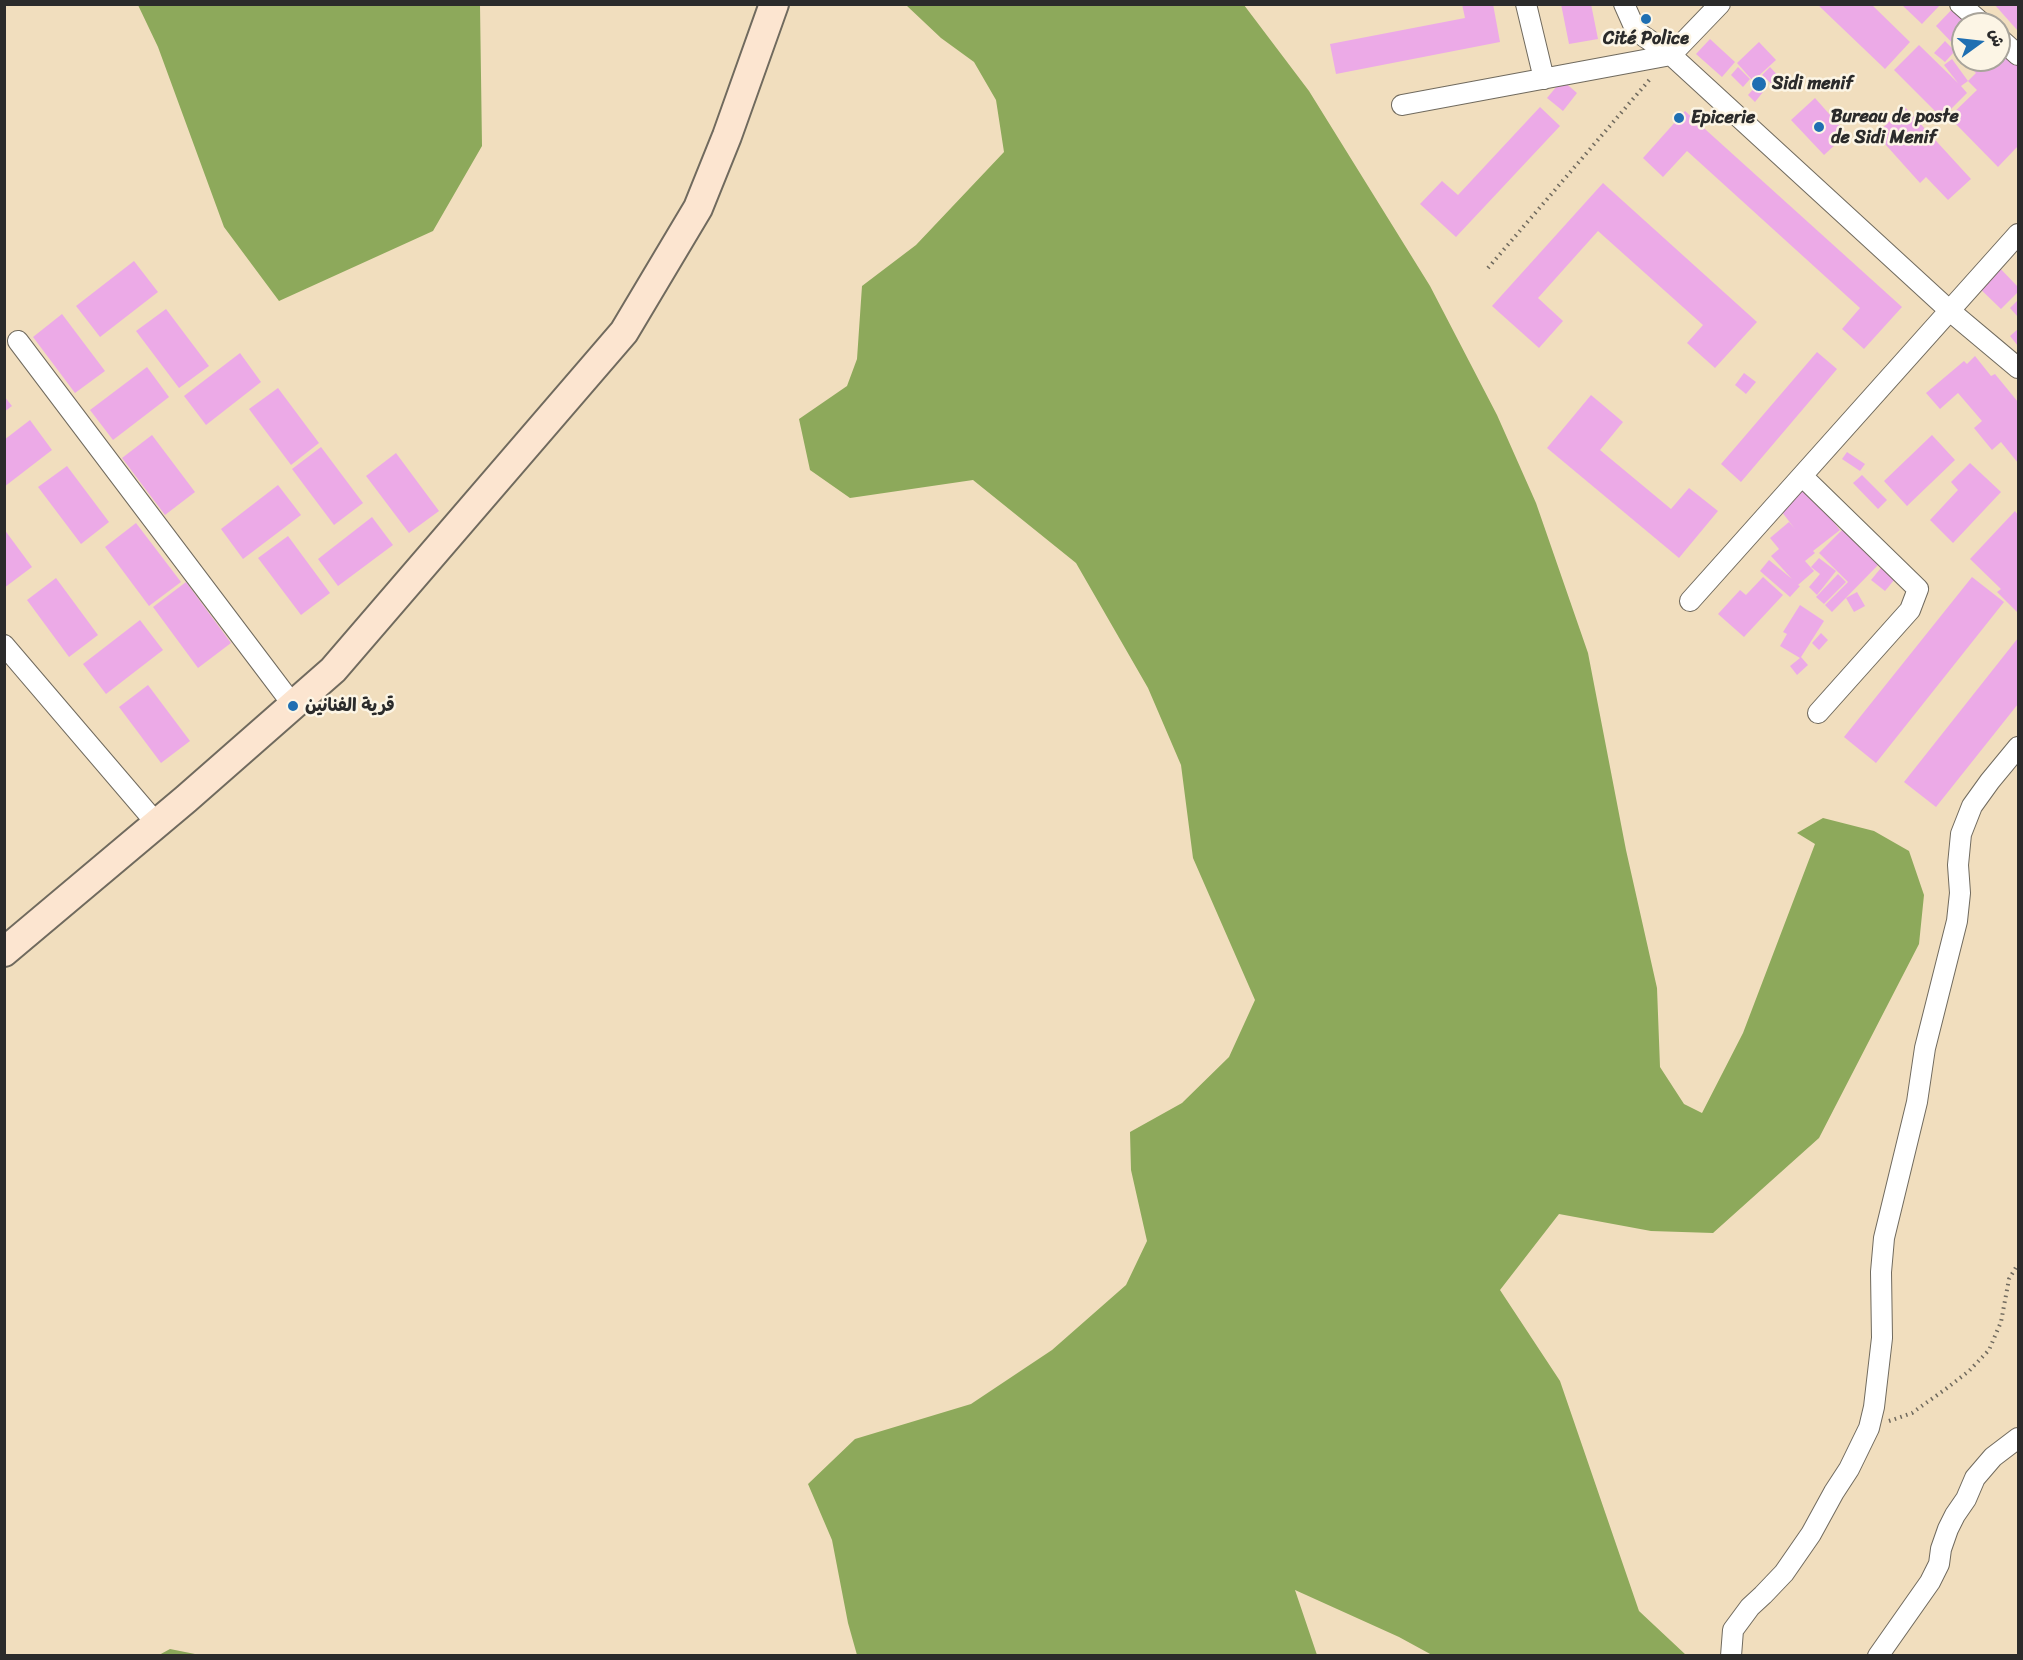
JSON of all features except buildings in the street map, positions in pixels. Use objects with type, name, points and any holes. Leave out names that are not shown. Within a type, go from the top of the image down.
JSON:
[{"type":"main road","points":[[4,952],[157,824],[333,670],[624,332],[698,207],[727,136],[774,4]]},
{"type":"street","points":[[1526,4],[1544,79]]},
{"type":"street","points":[[1624,4],[1636,31],[1671,55],[1950,311],[2019,368]]},
{"type":"street","points":[[1402,105],[1671,55],[1720,4]]},
{"type":"street","points":[[1690,602],[2019,234]]},
{"type":"street","points":[[18,340],[293,705]]},
{"type":"street","points":[[1802,476],[1918,589],[1910,610],[1818,712]]},
{"type":"street","points":[[4,645],[157,824]]},
{"type":"street","points":[[1731,1656],[1733,1629],[1750,1607],[1784,1573],[1811,1534],[1834,1492],[1850,1469],[1869,1428],[1874,1407],[1882,1338],[1881,1272],[1884,1238],[1917,1102],[1927,1038],[1957,921],[1961,834],[1972,806],[2019,747]]},
{"type":"street","points":[[1878,1656],[1930,1582],[1939,1564],[1948,1529],[1966,1499],[1975,1478],[1993,1458],[2019,1438]]},
{"type":"path","points":[[1488,268],[1671,55]]},
{"type":"path","points":[[1869,1428],[1912,1413],[1969,1371],[1989,1350],[2005,1308],[2008,1279],[2019,1264]]},
{"type":"green space","points":[[138,5],[480,5],[482,146],[433,231],[279,301],[224,227],[158,47]]},
{"type":"green space","points":[[906,5],[1244,5],[1309,91],[1430,286],[1497,415],[1536,503],[1588,653],[1626,850],[1657,988],[1660,1067],[1684,1104],[1702,1113],[1743,1033],[1815,844],[1797,833],[1823,818],[1874,831],[1909,851],[1924,895],[1919,944],[1819,1138],[1713,1233],[1651,1231],[1559,1214],[1500,1290],[1560,1381],[1639,1611],[1686,1655],[1432,1655],[1399,1637],[1295,1590],[1317,1655],[857,1655],[848,1623],[832,1540],[808,1484],[855,1439],[971,1404],[1052,1350],[1126,1285],[1147,1241],[1131,1170],[1130,1132],[1182,1103],[1229,1057],[1255,1000],[1193,858],[1181,765],[1148,688],[1076,563],[973,480],[850,498],[810,470],[799,419],[847,386],[857,359],[862,286],[916,245],[1004,152],[996,100],[974,62],[941,38]]},
{"type":"green space","points":[[170,1649],[200,1655],[159,1655]]},
{"type":"place","name":"Cité Police","points":[[1646,19]]},
{"type":"place","name":"Sidi menif","points":[[1759,84]]},
{"type":"place","name":"Epicerie","points":[[1679,118]]},
{"type":"place","name":"Bureau de poste de Sidi Menif","points":[[1819,127]]},
{"type":"place","name":"قرية الفنانين","points":[[293,706]]}]
